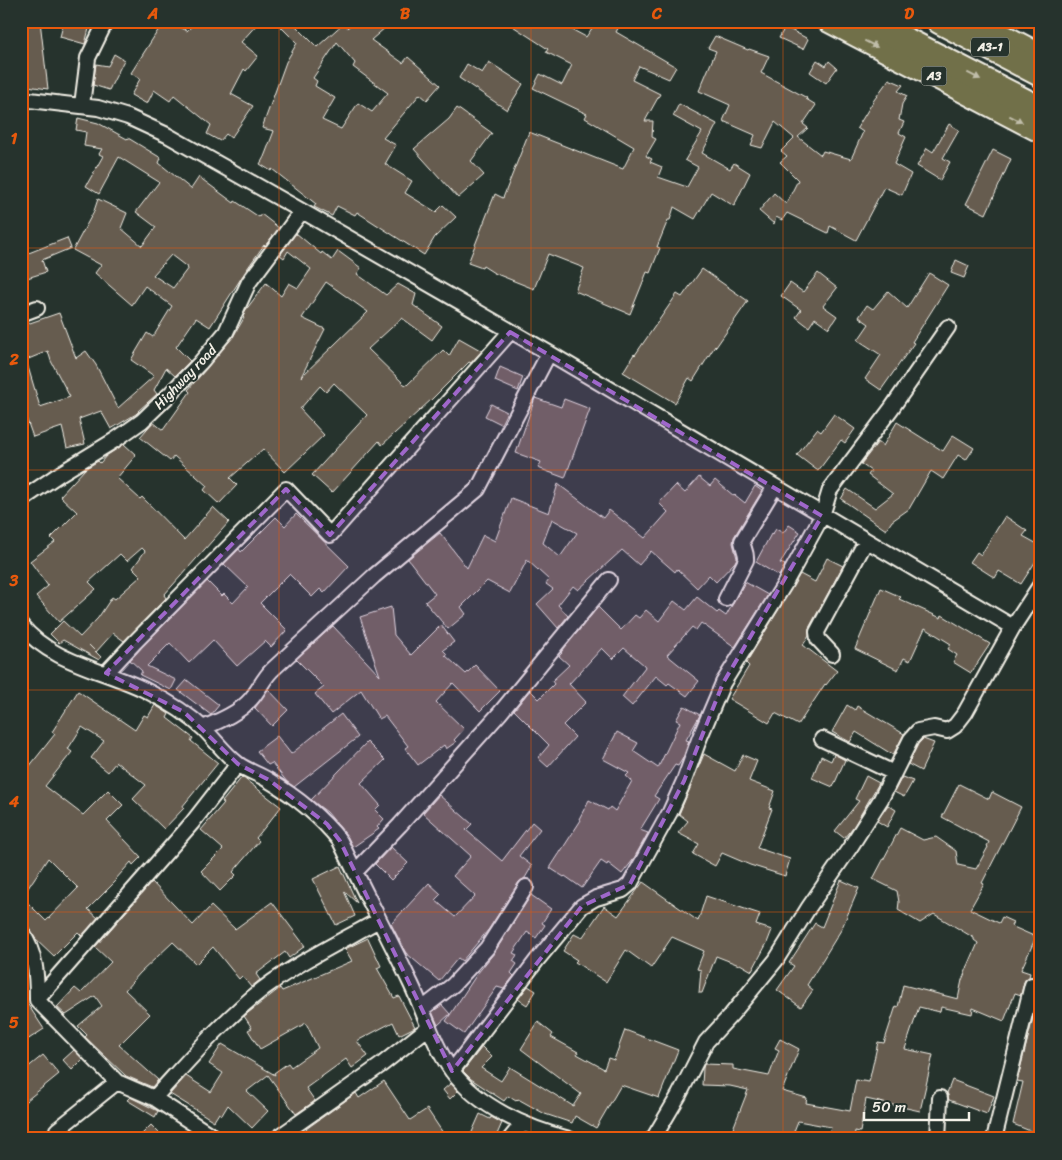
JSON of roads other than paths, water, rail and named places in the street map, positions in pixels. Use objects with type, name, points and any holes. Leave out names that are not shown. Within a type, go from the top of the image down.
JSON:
[{"type":"highway","name":"A3-1","points":[[868,21],[1041,110]]},
{"type":"highway","name":"A3-1","points":[[946,24],[1041,74]]},
{"type":"highway","points":[[936,56],[946,24]]},
{"type":"main road","name":"A3","points":[[828,21],[1041,132]]},
{"type":"main road","points":[[976,21],[1041,55]]},
{"type":"street","points":[[82,105],[88,58],[106,21]]},
{"type":"street","points":[[21,99],[82,105],[128,117],[167,135],[549,353],[774,488],[1013,627]]},
{"type":"street","name":"Highway road","points":[[21,500],[135,426],[175,389],[226,332],[249,282],[302,211]]},
{"type":"street","points":[[21,314],[37,308]]},
{"type":"street","points":[[452,1071],[537,960],[582,906],[596,898],[623,890],[630,884],[670,812],[722,683],[784,585],[822,516],[830,490],[891,409],[948,327]]},
{"type":"street","points":[[106,674],[135,642],[286,489],[330,535],[510,332]]},
{"type":"street","points":[[203,728],[223,719],[247,704],[272,670],[374,576],[478,489],[549,353]]},
{"type":"street","points":[[726,600],[746,560],[747,554],[742,546],[742,541],[774,488]]},
{"type":"street","points":[[832,654],[818,639],[817,632],[866,541]]},
{"type":"street","points":[[355,872],[500,714],[609,580]]},
{"type":"street","points":[[652,1139],[679,1096],[706,1042],[776,960],[808,907],[861,830],[881,799],[911,739],[918,731],[934,728],[947,731],[955,726],[965,714],[1013,627],[1041,584]]},
{"type":"street","points":[[21,625],[47,648],[69,660],[147,691],[184,712],[203,728],[238,764],[269,780],[327,824],[340,841],[452,1071],[472,1092],[495,1108],[523,1123],[568,1139]]},
{"type":"street","points":[[822,740],[894,773]]},
{"type":"street","points":[[37,1000],[192,822],[238,764]]},
{"type":"street","points":[[422,1009],[454,985],[487,948],[526,887]]},
{"type":"street","points":[[154,1098],[210,1037],[264,988],[299,965],[379,920]]},
{"type":"street","points":[[21,931],[33,952],[37,975],[37,1000],[118,1082],[154,1098],[217,1139]]},
{"type":"street","points":[[994,1139],[1032,986]]},
{"type":"street","points":[[276,1139],[381,1065],[429,1027]]},
{"type":"street","points":[[57,1130],[118,1082]]},
{"type":"street","points":[[938,1139],[940,1098]]},
{"type":"street","points":[[510,1139],[523,1123]]}]
